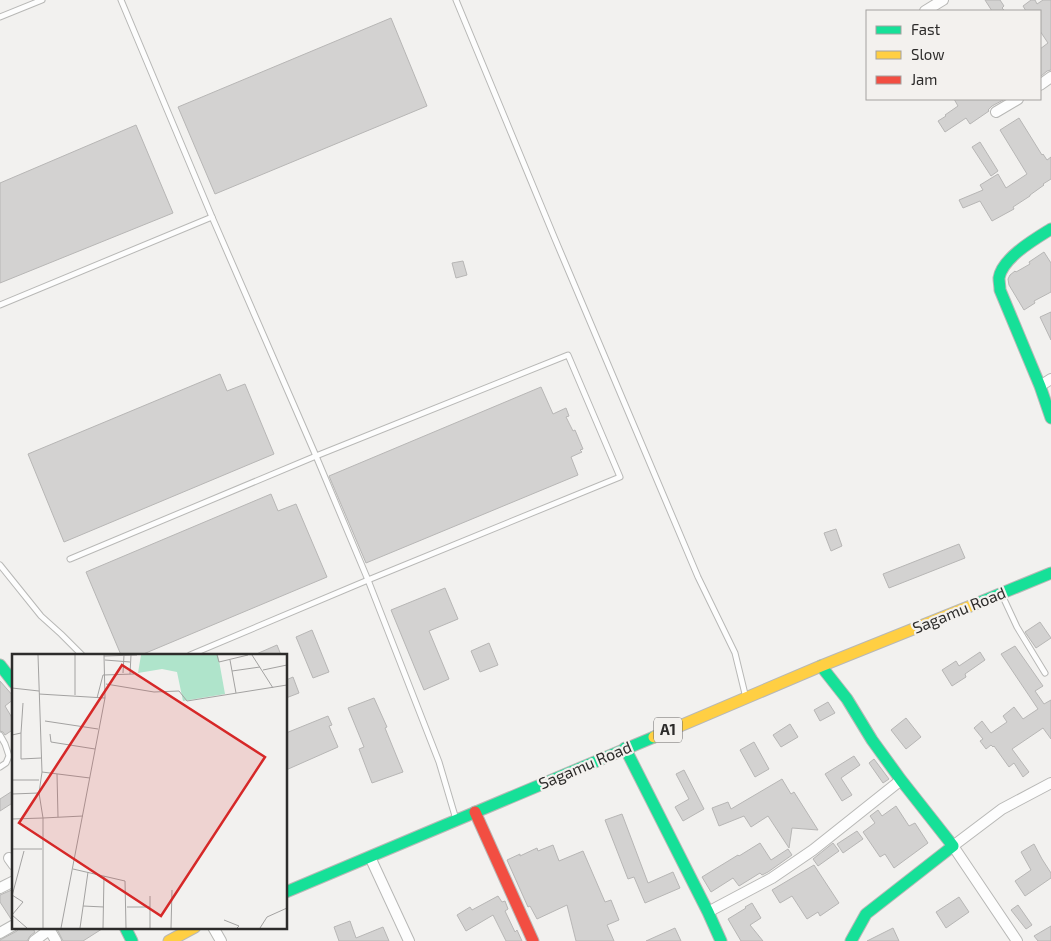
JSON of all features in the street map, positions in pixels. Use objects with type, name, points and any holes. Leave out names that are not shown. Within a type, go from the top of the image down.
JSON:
[{"type":"main road","points":[[1051,229],[1015,254],[1003,267],[999,277],[1000,290],[1040,386],[1051,418]]},
{"type":"main road","name":"Sagamu Road","points":[[288,891],[745,697],[1051,573]]},
{"type":"main road","points":[[0,666],[12,681]]},
{"type":"main road","points":[[820,666],[847,699],[872,740],[901,780],[953,846],[866,914],[851,941]]},
{"type":"main road","points":[[625,748],[721,941]]},
{"type":"main road","points":[[475,812],[533,941]]},
{"type":"main road","points":[[126,928],[132,941]]},
{"type":"main road","points":[[169,941],[193,928]]},
{"type":"street","points":[[927,10],[943,0]]},
{"type":"street","points":[[1045,81],[1051,91]]},
{"type":"street","points":[[996,112],[1016,100]]},
{"type":"street","points":[[1040,386],[1051,379]]},
{"type":"street","points":[[708,912],[772,878],[813,850],[901,780]]},
{"type":"street","points":[[1017,941],[953,846],[1002,809],[1051,784]]},
{"type":"street","points":[[370,857],[408,941]]},
{"type":"street","points":[[0,888],[12,882]]},
{"type":"street","points":[[0,933],[12,926]]},
{"type":"street","points":[[34,941],[48,928],[56,941]]},
{"type":"street","points":[[214,928],[221,941]]},
{"type":"lane","points":[[0,18],[42,0]]},
{"type":"lane","points":[[121,0],[368,580],[439,762],[456,820]]},
{"type":"lane","points":[[456,0],[698,578],[735,653],[745,697]]},
{"type":"lane","points":[[0,305],[212,217]]},
{"type":"lane","points":[[70,559],[316,456],[568,355],[620,477],[192,654]]},
{"type":"lane","points":[[0,565],[41,616],[81,654]]},
{"type":"lane","points":[[1001,593],[1017,627],[1045,673]]},
{"type":"lane","points":[[0,735],[10,756],[6,763],[0,767]]},
{"type":"building","points":[[985,0],[1000,0],[1004,6],[1002,8],[1004,10],[991,10]]},
{"type":"building","points":[[1031,0],[1035,0],[1037,4],[1043,0],[1051,0],[1051,70],[1041,76],[1041,48],[1048,43],[1041,32],[1041,10],[1025,10],[1023,6]]},
{"type":"building","points":[[391,18],[427,106],[215,194],[178,107]]},
{"type":"building","points":[[955,100],[1003,100],[992,106],[989,111],[970,124],[966,118],[945,132],[938,121],[958,106]]},
{"type":"building","points":[[1019,118],[1042,155],[1047,160],[1051,157],[1051,179],[1013,207],[1014,209],[992,221],[980,201],[963,208],[959,200],[983,190],[980,185],[998,174],[1006,188],[1027,174],[1000,130]]},
{"type":"building","points":[[136,125],[173,213],[0,283],[0,183]]},
{"type":"building","points":[[980,142],[998,171],[991,176],[972,147]]},
{"type":"building","points":[[1044,252],[1051,263],[1051,292],[1034,301],[1035,303],[1024,310],[1009,285],[1008,279],[1015,271],[1030,264],[1029,262]]},
{"type":"building","points":[[463,261],[467,275],[456,278],[452,263]]},
{"type":"building","points":[[1051,312],[1051,340],[1040,317]]},
{"type":"building","points":[[220,374],[227,391],[245,384],[274,454],[64,542],[28,454]]},
{"type":"building","points":[[541,387],[553,414],[566,408],[569,416],[566,417],[573,431],[575,430],[583,449],[580,450],[582,452],[571,457],[578,475],[366,563],[329,476]]},
{"type":"building","points":[[271,494],[278,511],[296,504],[327,577],[143,654],[121,654],[86,572]]},
{"type":"building","points":[[836,529],[842,546],[831,551],[824,533]]},
{"type":"building","points":[[959,544],[965,558],[889,588],[883,574]]},
{"type":"building","points":[[445,588],[458,619],[429,631],[449,679],[424,690],[391,610]]},
{"type":"building","points":[[1040,622],[1051,638],[1036,648],[1025,632]]},
{"type":"building","points":[[312,630],[329,672],[313,678],[296,637]]},
{"type":"building","points":[[489,643],[498,665],[480,672],[471,651]]},
{"type":"building","points":[[277,645],[281,654],[256,654]]},
{"type":"building","points":[[1015,646],[1043,686],[1035,691],[1044,704],[1051,700],[1051,739],[1043,728],[1012,749],[1029,772],[1023,777],[1014,763],[1009,767],[994,746],[991,745],[986,749],[980,741],[983,739],[974,728],[982,721],[991,733],[1007,722],[1003,716],[1014,707],[1023,719],[1038,709],[1001,654]]},
{"type":"building","points":[[980,652],[985,660],[965,674],[966,677],[952,686],[942,670],[956,661],[959,666]]},
{"type":"building","points":[[293,677],[299,693],[288,697],[288,679]]},
{"type":"building","points":[[0,681],[12,695],[12,701],[5,706],[12,718],[12,730],[5,735],[0,731]]},
{"type":"building","points":[[374,698],[387,727],[385,728],[403,772],[372,783],[359,749],[364,747],[348,708]]},
{"type":"building","points":[[828,702],[835,713],[820,721],[814,710]]},
{"type":"building","points":[[328,716],[332,725],[329,726],[338,747],[288,769],[288,732]]},
{"type":"building","points":[[906,718],[921,737],[906,749],[891,730]]},
{"type":"building","points":[[790,724],[798,737],[781,747],[773,735]]},
{"type":"building","points":[[754,742],[769,769],[755,777],[740,750]]},
{"type":"building","points":[[854,756],[860,765],[841,778],[852,795],[842,801],[825,774]]},
{"type":"building","points":[[874,759],[889,779],[883,783],[869,763]]},
{"type":"building","points":[[684,770],[704,809],[683,821],[675,807],[689,799],[676,774]]},
{"type":"building","points":[[782,779],[791,794],[794,792],[818,830],[792,828],[789,848],[768,816],[751,827],[744,816],[719,826],[712,808],[728,802],[731,809]]},
{"type":"building","points":[[12,791],[12,803],[0,811],[0,799]]},
{"type":"building","points":[[896,806],[909,826],[915,823],[928,843],[894,868],[885,854],[880,857],[863,832],[875,823],[870,816],[878,810],[882,816]]},
{"type":"building","points":[[622,814],[648,883],[673,872],[680,888],[645,903],[634,877],[628,879],[605,820]]},
{"type":"building","points":[[857,831],[863,839],[843,853],[837,844]]},
{"type":"building","points":[[760,843],[771,860],[788,849],[792,855],[768,872],[762,875],[760,873],[739,886],[733,878],[711,892],[702,877]]},
{"type":"building","points":[[833,843],[839,851],[818,866],[813,859]]},
{"type":"building","points":[[1034,844],[1051,873],[1051,878],[1025,896],[1015,881],[1031,870],[1021,852]]},
{"type":"building","points":[[553,845],[559,861],[583,851],[605,902],[611,900],[619,920],[607,925],[614,941],[576,941],[567,905],[537,919],[530,906],[528,907],[507,860],[537,848],[538,851]]},
{"type":"building","points":[[814,865],[839,903],[820,916],[818,912],[807,919],[792,896],[780,903],[772,890]]},
{"type":"building","points":[[12,890],[12,919],[0,902],[0,895]]},
{"type":"building","points":[[498,896],[502,902],[505,901],[508,909],[505,911],[515,932],[517,930],[522,941],[506,941],[493,915],[466,931],[457,915],[470,907],[472,910]]},
{"type":"building","points":[[959,897],[969,912],[946,928],[936,912]]},
{"type":"building","points":[[752,903],[761,918],[750,925],[763,941],[741,941],[728,919]]},
{"type":"building","points":[[1018,905],[1032,925],[1026,929],[1011,910]]},
{"type":"building","points":[[350,921],[356,938],[383,927],[389,941],[339,941],[334,927]]},
{"type":"building","points":[[1051,926],[1051,941],[1038,941],[1034,936]]},
{"type":"building","points":[[19,928],[33,928],[35,932],[27,941],[0,941],[0,940]]},
{"type":"building","points":[[56,928],[103,928],[83,941],[63,941]]},
{"type":"building","points":[[675,928],[681,941],[646,941]]},
{"type":"building","points":[[893,928],[899,941],[867,941]]},
{"type":"traffic: fast","points":[[1051,229],[1013,256],[1006,263],[999,278],[1000,290],[1040,386],[1051,418]]},
{"type":"traffic: fast","points":[[973,605],[1051,573]]},
{"type":"traffic: fast","points":[[0,665],[12,680]]},
{"type":"traffic: fast","points":[[821,666],[847,699],[872,740],[901,780],[953,846],[866,914],[851,941]]},
{"type":"traffic: fast","points":[[288,891],[654,737]]},
{"type":"traffic: fast","points":[[625,748],[721,941]]},
{"type":"traffic: fast","points":[[126,928],[132,941]]},
{"type":"traffic: slow","points":[[654,737],[821,666],[973,605]]},
{"type":"traffic: slow","points":[[169,941],[193,928]]},
{"type":"traffic: jam","points":[[475,812],[533,941]]}]
